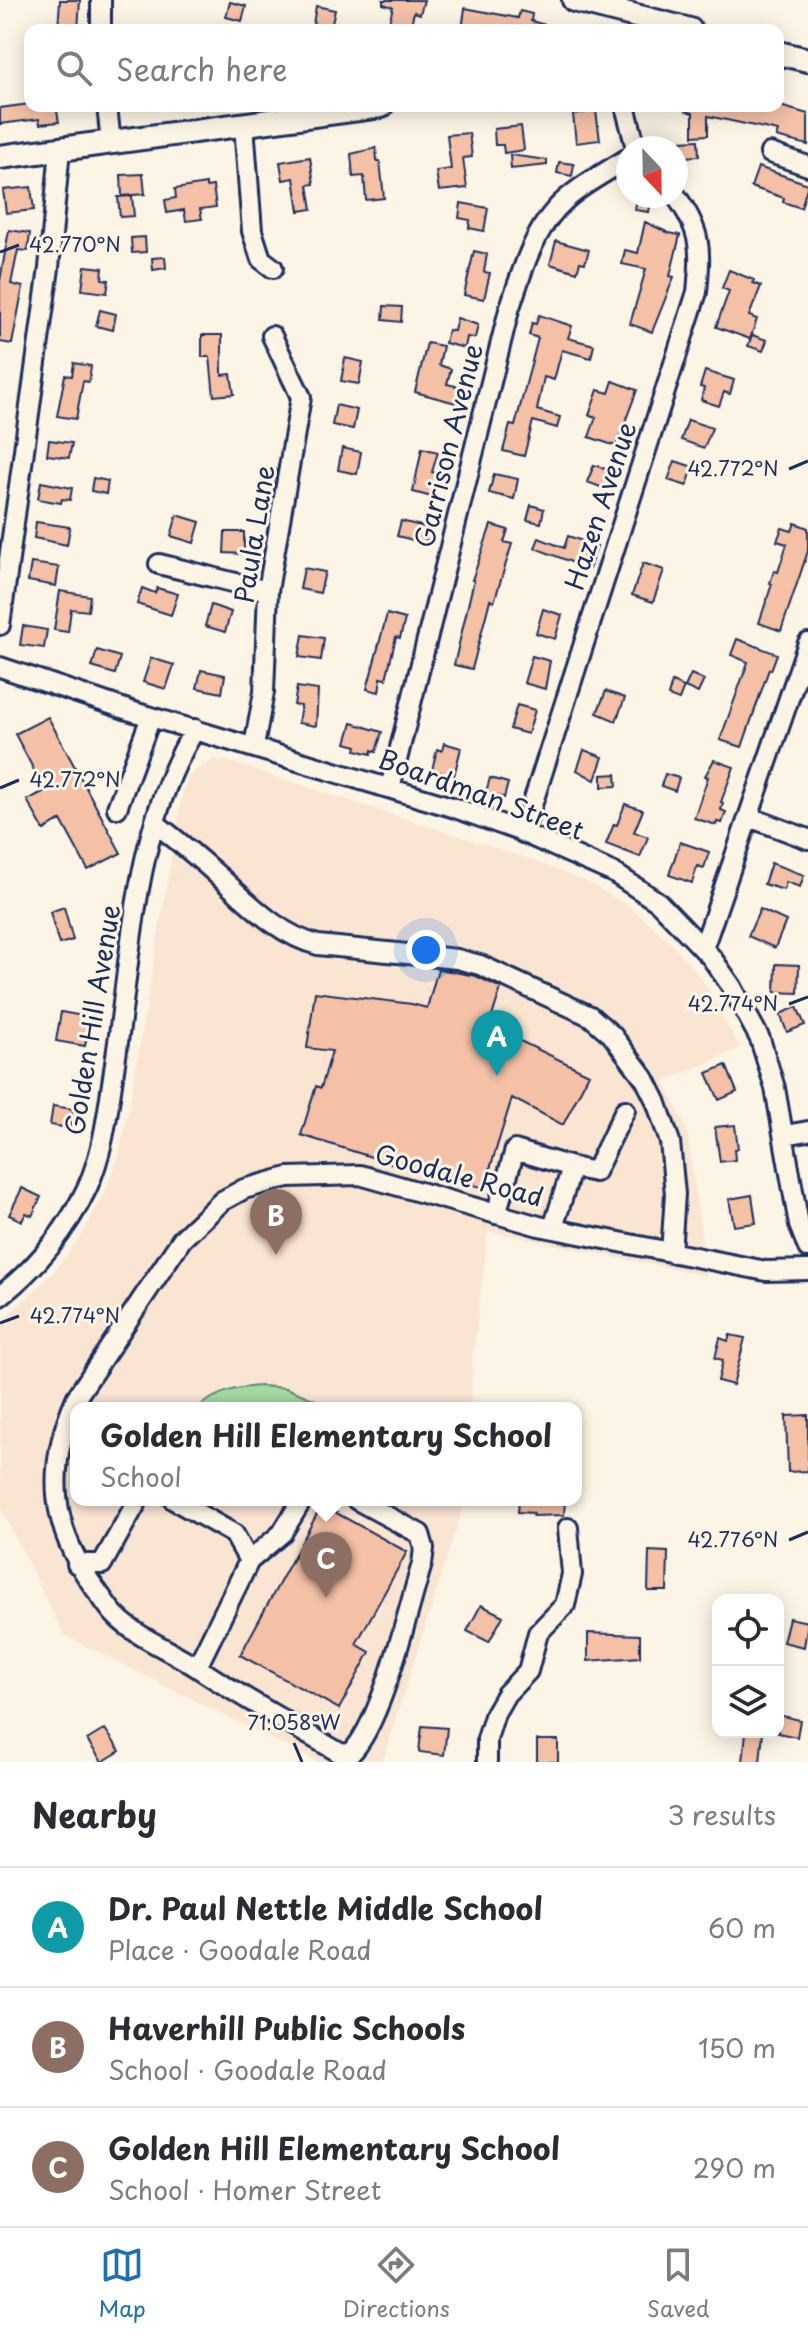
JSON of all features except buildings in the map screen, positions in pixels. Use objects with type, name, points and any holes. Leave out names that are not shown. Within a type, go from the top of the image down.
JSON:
[{"type":"main road","points":[[574,0],[667,24]]},
{"type":"main road","points":[[784,54],[808,60]]},
{"type":"main road","points":[[0,157],[338,112]]},
{"type":"street","points":[[101,0],[101,24]]},
{"type":"street","points":[[108,112],[111,143]]},
{"type":"street","points":[[626,112],[632,136]]},
{"type":"street","points":[[244,125],[252,231],[261,259],[273,268]]},
{"type":"street","points":[[0,625],[49,268],[60,149]]},
{"type":"street","points":[[770,153],[808,166]]},
{"type":"street","name":"Garrison Avenue","points":[[390,788],[509,310],[524,265],[536,236],[558,207],[616,166]]},
{"type":"street","name":"Hazen Avenue","points":[[523,833],[697,292],[698,242],[692,217],[685,208]]},
{"type":"street","name":"Paula Lane","points":[[254,746],[267,665],[268,591],[301,397],[272,336]]},
{"type":"street","points":[[159,564],[268,591]]},
{"type":"street","points":[[703,949],[808,643]]},
{"type":"street","name":"Boardman Street","points":[[0,667],[151,717],[390,788],[523,833],[614,873],[658,902],[703,949],[732,987],[760,1039],[775,1088],[799,1225],[808,1248]]},
{"type":"street","points":[[117,808],[151,717]]},
{"type":"street","name":"Golden Hill Avenue","points":[[0,1296],[23,1278],[62,1231],[95,1165],[109,1102],[140,886],[155,823],[178,757],[195,729]]},
{"type":"street","points":[[749,817],[808,839]]},
{"type":"street","points":[[155,823],[268,920],[303,941],[457,959],[480,965],[590,1016],[612,1035],[645,1079],[656,1101],[670,1142],[675,1194],[671,1253]]},
{"type":"street","points":[[496,1214],[515,1150],[595,1172],[625,1110]]},
{"type":"street","points":[[785,1135],[808,1131]]},
{"type":"street","points":[[553,1228],[572,1167]]},
{"type":"street","name":"Goodale Road","points":[[74,1402],[182,1239],[222,1201],[244,1189],[288,1177],[360,1175],[553,1228],[766,1271],[808,1270]]},
{"type":"street","name":"Goodale Road","points":[[70,1413],[57,1459],[56,1494],[62,1525],[77,1564],[116,1616],[147,1639],[340,1753],[350,1754],[358,1746],[382,1696],[422,1564],[424,1548],[420,1534],[368,1506]]},
{"type":"street","points":[[77,1564],[102,1564],[135,1506]]},
{"type":"street","points":[[185,1506],[234,1534],[249,1561]]},
{"type":"street","points":[[197,1667],[249,1561],[282,1533],[298,1506]]},
{"type":"street","points":[[487,1762],[487,1739],[495,1713],[506,1694],[528,1671],[538,1633],[565,1605],[572,1574],[568,1528]]},
{"type":"shaded area","points":[[212,760],[227,761],[530,859],[591,884],[634,910],[669,941],[702,979],[740,1048],[664,1082],[687,1130],[707,1276],[488,1231],[473,1358],[471,1402],[70,1402],[70,1506],[463,1506],[382,1762],[317,1762],[64,1635],[0,1506],[0,1323],[52,1274],[81,1236],[103,1197],[118,1159],[183,789],[188,776]]},
{"type":"green space","points":[[286,1388],[321,1402],[206,1402],[227,1391]]},
{"type":"place","name":"Dr. Paul Nettle Middle School","points":[[497,1076]]},
{"type":"place","name":"Haverhill Public Schools","points":[[276,1255]]},
{"type":"place","name":"Golden Hill Elementary School","points":[[326,1598]]}]
